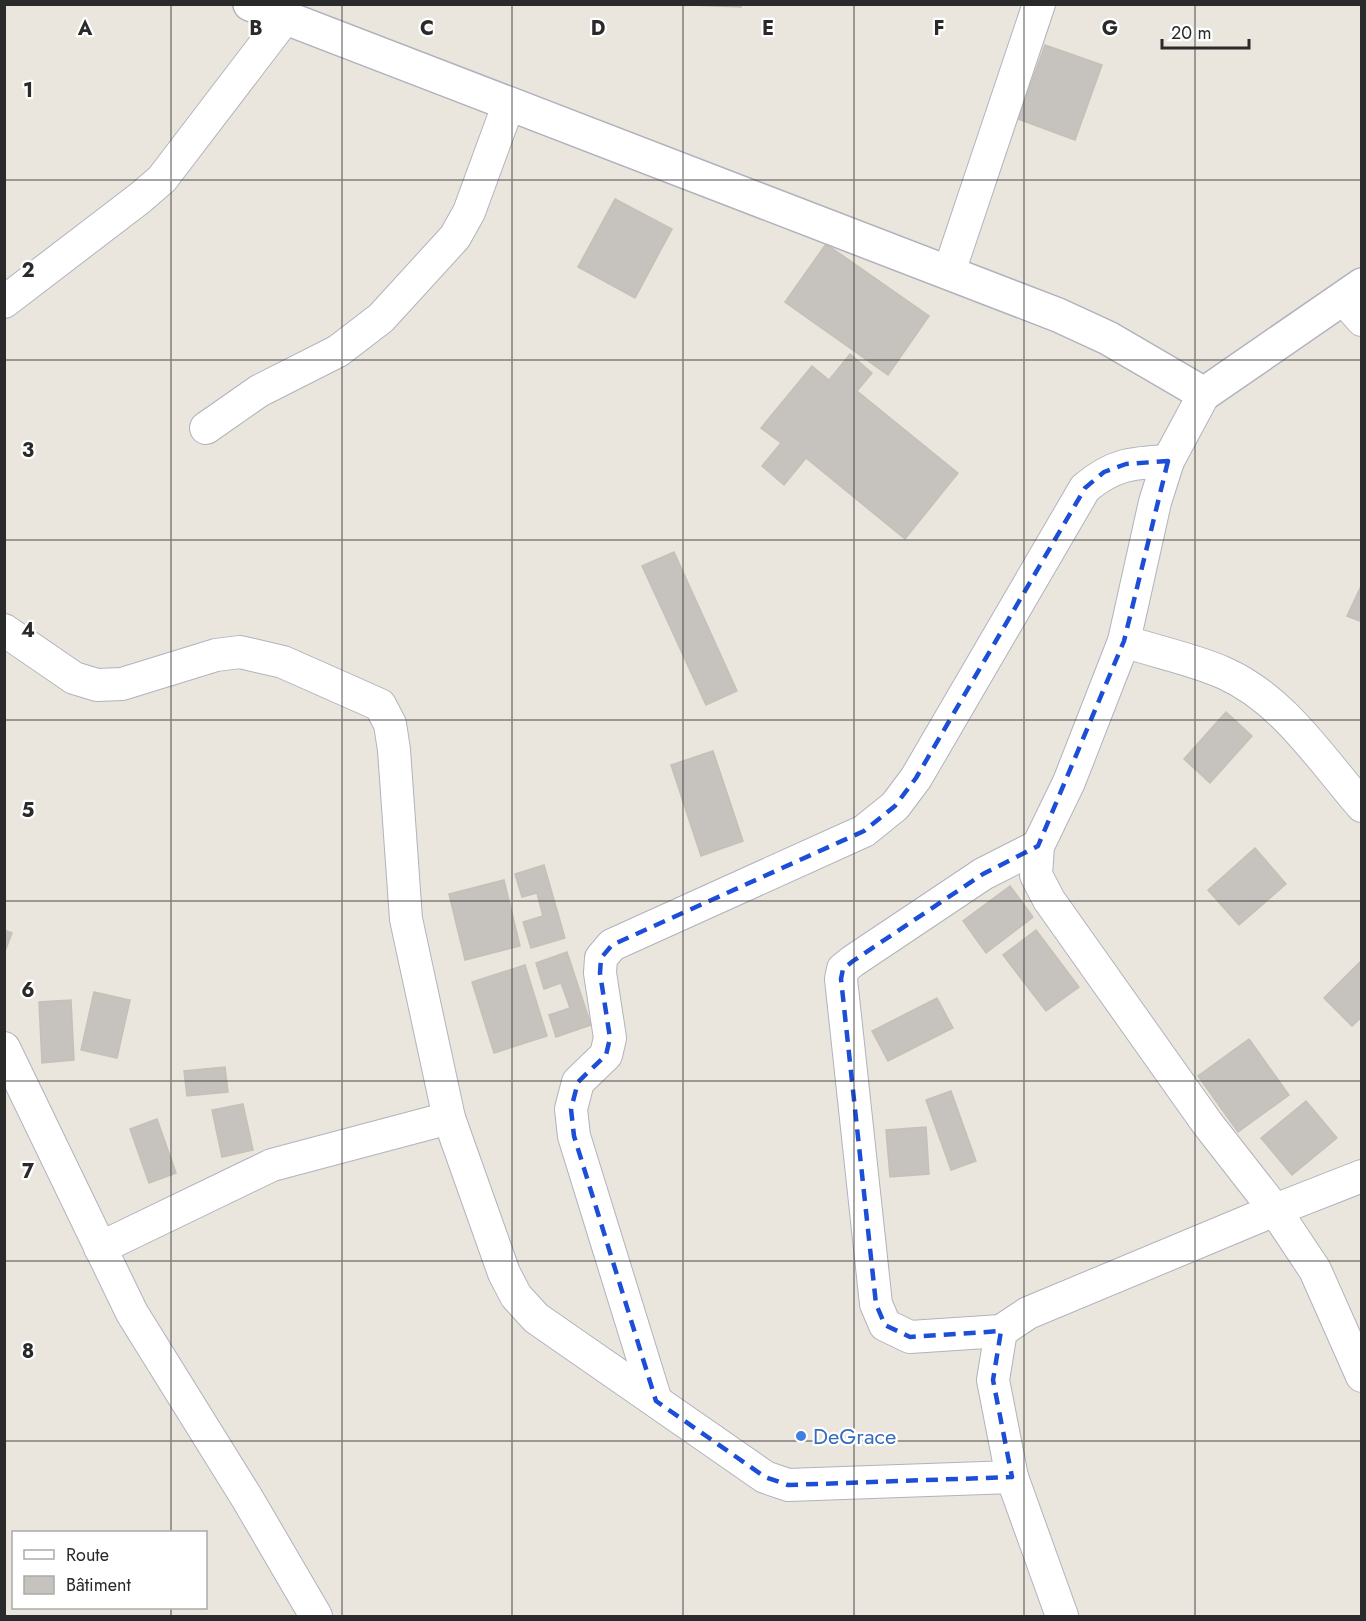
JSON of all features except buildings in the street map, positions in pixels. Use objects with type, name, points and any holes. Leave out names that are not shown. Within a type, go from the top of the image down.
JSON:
[{"type":"street","points":[[250,4],[949,272],[1108,338],[1204,394]]},
{"type":"street","points":[[949,272],[1039,4]]},
{"type":"street","points":[[4,302],[162,179],[285,18]]},
{"type":"street","points":[[206,428],[259,391],[338,351],[381,318],[455,237],[468,212],[509,103]]},
{"type":"street","points":[[1355,301],[1204,394],[1168,461],[1155,502],[1124,641],[1069,782],[1038,846],[1036,875],[1049,900],[1207,1123],[1275,1210],[1315,1270],[1362,1376]]},
{"type":"street","points":[[656,1401],[574,1136],[571,1109],[578,1082],[606,1055],[610,1038],[600,973],[601,958],[612,945],[864,831],[895,806],[916,778],[1085,488],[1104,472],[1126,464],[1168,461]]},
{"type":"street","points":[[4,630],[74,678],[97,686],[122,684],[216,655],[240,652],[283,662],[380,705],[390,724],[394,750],[406,920],[449,1118],[504,1273],[516,1296],[536,1318],[765,1477],[788,1485],[1012,1477]]},
{"type":"street","points":[[1124,641],[1224,673],[1257,692],[1286,718],[1362,806]]},
{"type":"street","points":[[1038,846],[983,874],[843,969],[841,979],[876,1304],[885,1325],[910,1337],[1001,1331],[1028,1313],[1362,1176]]},
{"type":"street","points":[[4,1048],[132,1313],[247,1498],[316,1617]]},
{"type":"street","points":[[100,1248],[272,1164],[449,1118]]},
{"type":"street","points":[[1001,1331],[993,1380],[1012,1477],[1062,1617]]},
{"type":"highlighted area","points":[[1168,461],[1124,641],[1038,846],[983,874],[853,961],[843,969],[841,979],[876,1304],[885,1325],[910,1337],[1001,1331],[993,1380],[1012,1477],[788,1485],[765,1477],[656,1401],[574,1136],[571,1109],[578,1082],[606,1055],[610,1038],[600,973],[601,958],[612,945],[864,831],[895,806],[916,778],[1085,488],[1104,472],[1126,464]]},
{"type":"place","name":"DeGrace","points":[[801,1436]]}]
